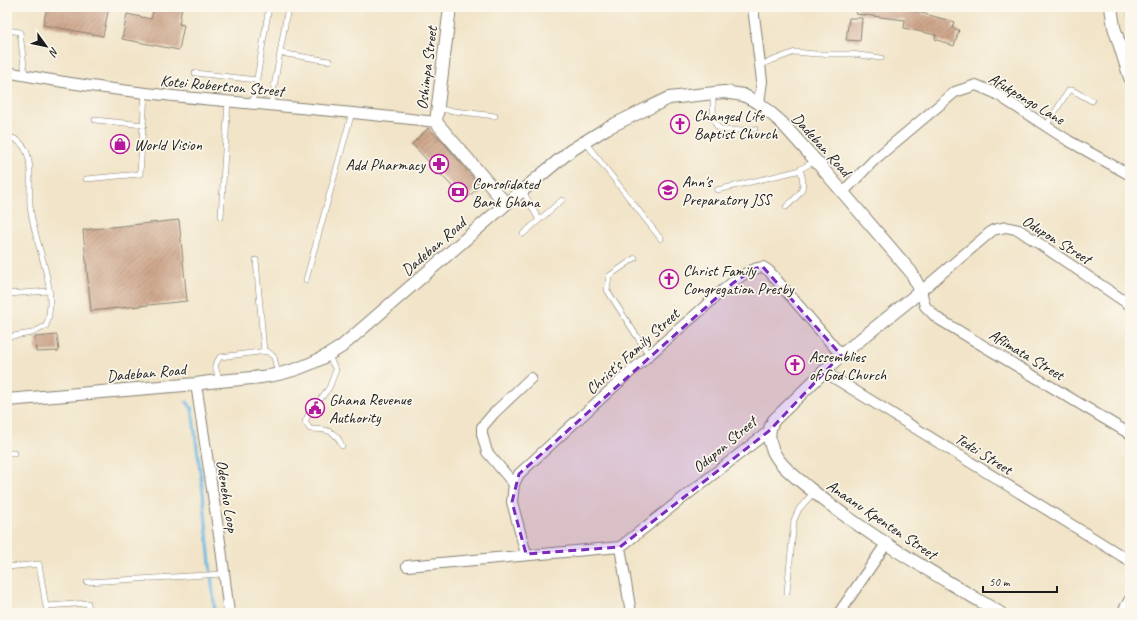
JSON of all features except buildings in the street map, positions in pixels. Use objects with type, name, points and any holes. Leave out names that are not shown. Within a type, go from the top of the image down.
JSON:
[{"type":"street","name":"Oshimpa Street","points":[[450,7],[436,122],[506,204]]},
{"type":"street","points":[[753,7],[754,33],[762,81],[759,103]]},
{"type":"street","points":[[1111,7],[1114,27],[1130,78]]},
{"type":"street","name":"Kotei Robertson Street","points":[[7,72],[145,93],[352,111],[436,122]]},
{"type":"street","name":"Afukpongo Lane","points":[[843,192],[874,160],[955,92],[976,85],[995,93],[1069,141],[1130,175]]},
{"type":"street","name":"Dadeban Road","points":[[7,400],[196,384],[278,374],[328,355],[341,347],[506,204],[570,151],[607,128],[669,98],[713,92],[743,95],[759,103],[780,122],[816,161],[911,272],[921,291]]},
{"type":"street","name":"Odupon Street","points":[[620,547],[769,431],[774,420],[823,371],[993,230],[1006,227],[1019,230],[1130,304]]},
{"type":"street","name":"Christ's Family Street","points":[[514,484],[519,474],[649,355],[733,283],[756,268],[764,267],[841,355]]},
{"type":"street","name":"Aflimata Street","points":[[921,291],[925,306],[937,318],[1130,434]]},
{"type":"street","name":"Tedzi Street","points":[[823,371],[1130,561]]},
{"type":"street","points":[[526,554],[512,502],[514,484],[487,452],[482,434],[482,427],[494,413],[531,378]]},
{"type":"street","name":"Odeneho Loop","points":[[196,384],[221,548],[215,574],[229,613]]},
{"type":"street","name":"Anaanu Kpenten Street","points":[[769,431],[773,451],[778,458],[793,474],[814,492],[886,544],[1000,613]]},
{"type":"street","points":[[839,613],[886,544]]},
{"type":"street","points":[[407,566],[526,554],[620,547],[631,613]]},
{"type":"street","points":[[1122,613],[1130,599]]},
{"type":"lane","points":[[253,102],[269,7]]},
{"type":"lane","points":[[271,104],[288,7]]},
{"type":"lane","points":[[7,30],[20,32],[25,75]]},
{"type":"lane","points":[[760,65],[795,52],[816,54],[852,54],[881,58]]},
{"type":"lane","points":[[280,53],[329,61]]},
{"type":"lane","points":[[195,73],[257,80]]},
{"type":"lane","points":[[1046,126],[1069,90],[1072,90],[1092,101]]},
{"type":"lane","points":[[713,92],[713,122],[716,127],[724,130],[755,129]]},
{"type":"lane","points":[[86,179],[140,174],[145,93]]},
{"type":"lane","points":[[221,217],[228,100]]},
{"type":"lane","points":[[438,109],[494,116]]},
{"type":"lane","points":[[306,280],[352,111]]},
{"type":"lane","points":[[95,120],[144,125]]},
{"type":"lane","points":[[7,136],[18,140],[24,147],[29,157],[30,206],[49,291],[50,316],[46,326],[32,333],[7,337]]},
{"type":"lane","points":[[584,142],[661,239]]},
{"type":"lane","points":[[717,190],[800,169],[816,161]]},
{"type":"lane","points":[[786,207],[800,195],[803,189],[804,181],[800,169]]},
{"type":"lane","points":[[523,191],[539,220]]},
{"type":"lane","points":[[523,234],[562,200]]},
{"type":"lane","points":[[635,258],[609,276],[607,290],[649,355]]},
{"type":"lane","points":[[256,260],[264,352]]},
{"type":"lane","points":[[7,294],[49,291]]},
{"type":"lane","points":[[219,380],[215,365],[220,357],[264,352],[271,353],[274,357],[278,374]]},
{"type":"lane","points":[[328,355],[336,370],[334,379],[305,422],[310,429],[328,429],[339,438],[342,446]]},
{"type":"lane","points":[[7,453],[14,453]]},
{"type":"lane","points":[[787,592],[794,520],[799,509],[814,492]]},
{"type":"lane","points":[[7,567],[39,564],[48,613]]},
{"type":"lane","points":[[87,582],[215,574]]},
{"type":"lane","points":[[47,606],[88,603],[89,613]]},
{"type":"highlighted area","points":[[763,267],[841,355],[769,431],[620,547],[526,554],[512,502],[519,474],[733,283],[756,268]]},
{"type":"waterway","points":[[1125,17],[1130,12]]},
{"type":"waterway","points":[[187,402],[192,409],[203,493],[215,613]]},
{"type":"place","name":"Changed Life Baptist Church","points":[[680,124]]},
{"type":"place","name":"World Vision","points":[[120,144]]},
{"type":"place","name":"Add Pharmacy","points":[[439,164]]},
{"type":"place","name":"Ann's Preparatory JSS","points":[[668,190]]},
{"type":"place","name":"Consolidated Bank Ghana","points":[[458,192]]},
{"type":"place","name":"Christ Family Congregation Presby","points":[[669,279]]},
{"type":"place","name":"Assemblies of God Church","points":[[795,365]]},
{"type":"place","name":"Ghana Revenue Authority","points":[[315,408]]}]
